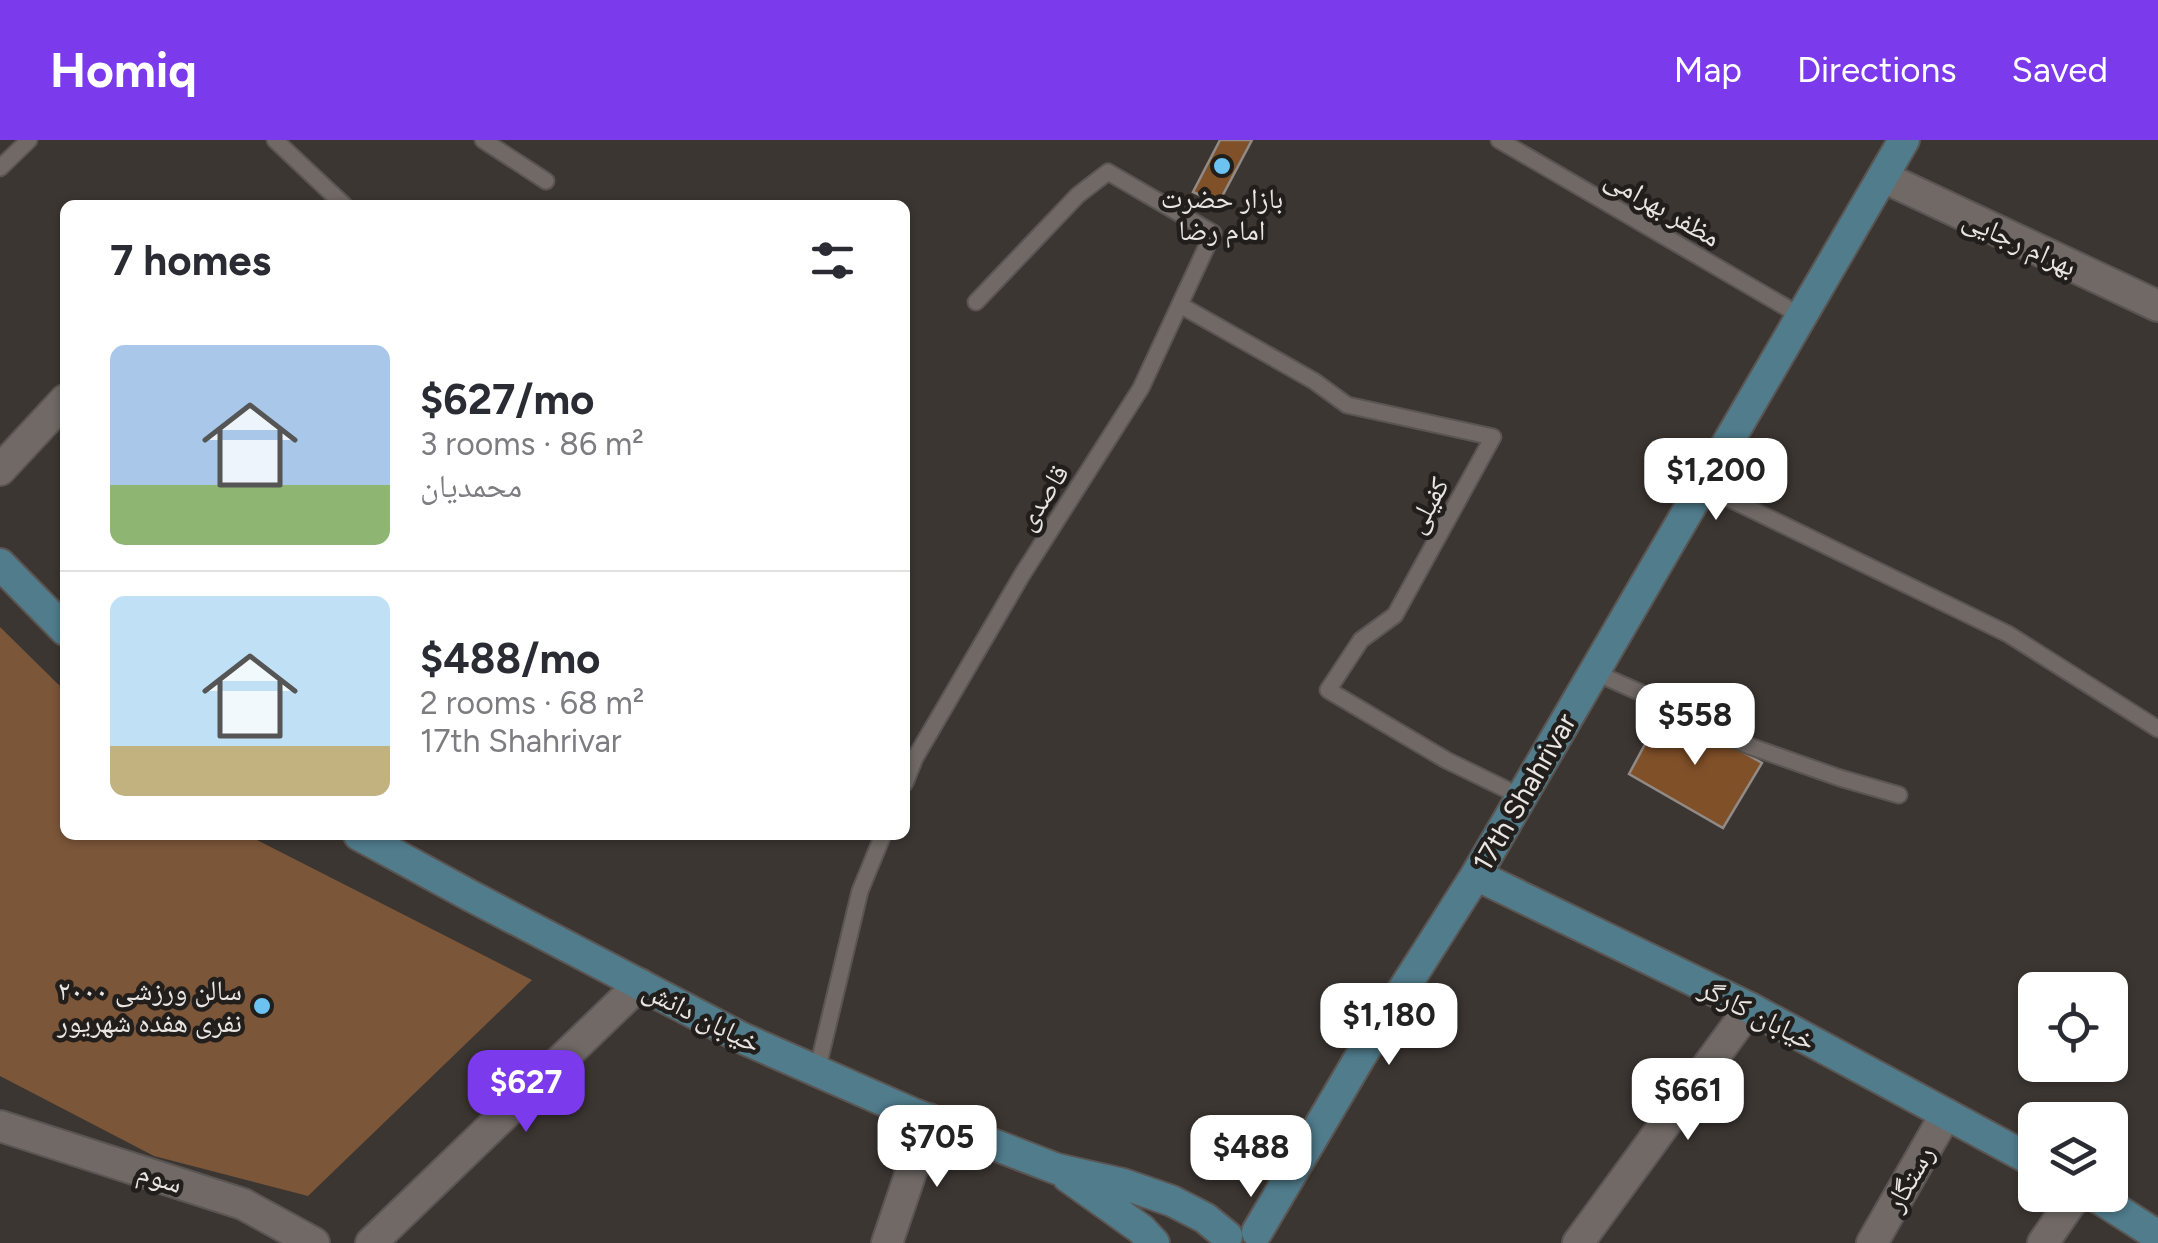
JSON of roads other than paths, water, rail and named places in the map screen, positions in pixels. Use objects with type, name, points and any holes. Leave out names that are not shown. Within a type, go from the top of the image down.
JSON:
[{"type":"main road","name":"17th Shahrivar","points":[[1241,1238],[1476,876],[1904,140]]},
{"type":"main road","points":[[0,564],[60,622]]},
{"type":"main road","name":"خیابان دانش","points":[[368,840],[742,1038],[912,1114],[1057,1170]]},
{"type":"main road","name":"خیابان کارگر","points":[[1476,876],[1750,1008],[2018,1153]]},
{"type":"main road","points":[[1057,1170],[1124,1184],[1172,1201],[1241,1238]]},
{"type":"main road","points":[[1057,1170],[1154,1243]]},
{"type":"main road","points":[[2121,1212],[2158,1236]]},
{"type":"street","name":"بهرام رجایی","points":[[1882,177],[2158,306]]},
{"type":"street","points":[[0,470],[60,405]]},
{"type":"street","points":[[372,1243],[640,984]]},
{"type":"street","points":[[1578,1243],[1750,1008]]},
{"type":"street","name":"رستگار","points":[[1872,1243],[1946,1114]]},
{"type":"street","points":[[887,1243],[929,1118]]},
{"type":"street","name":"سوم","points":[[0,1126],[243,1204],[314,1243]]},
{"type":"street","points":[[2043,1243],[2064,1212]]},
{"type":"lane","points":[[0,168],[30,140]]},
{"type":"lane","points":[[275,140],[339,200]]},
{"type":"lane","points":[[483,140],[546,181]]},
{"type":"lane","name":"مظفر بهرامی","points":[[1499,140],[1802,316]]},
{"type":"lane","name":"قاصدی","points":[[910,772],[1022,575],[1141,388],[1213,233],[1108,172],[1078,195],[976,302]]},
{"type":"lane","name":"کفیلی","points":[[1180,306],[1314,381],[1347,406],[1493,437],[1395,615],[1362,640],[1328,690],[1446,760],[1522,798]]},
{"type":"lane","points":[[1703,486],[2008,634],[2158,729]]},
{"type":"lane","points":[[1594,672],[1752,747],[1899,794]]},
{"type":"lane","points":[[817,1071],[860,890],[882,840]]},
{"type":"place","name":"بازار حضرت امام رضا","points":[[1222,166]]},
{"type":"place","name":"سالن ورزشی ۲۰۰۰ نفری هفده شهریور","points":[[262,1006]]}]
